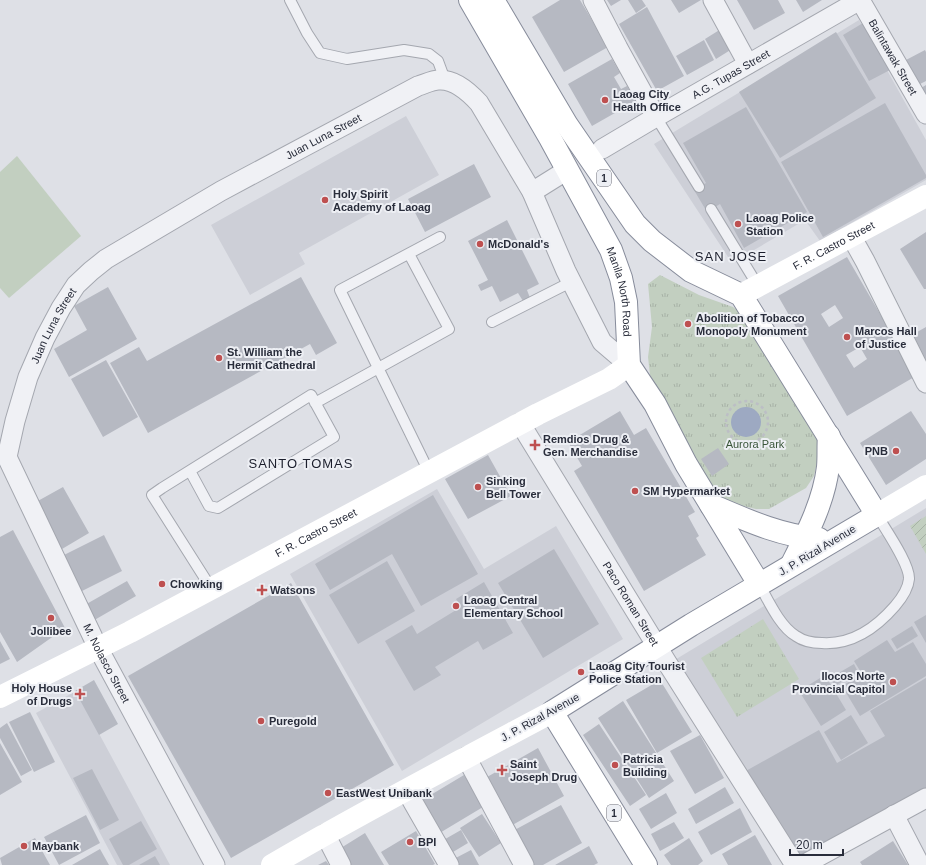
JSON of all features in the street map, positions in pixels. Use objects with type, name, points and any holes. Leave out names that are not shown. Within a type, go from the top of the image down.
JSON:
[{"type":"main road","name":"Manila North Road","points":[[470,0],[497,26],[635,224],[652,241],[691,271],[750,290]]},
{"type":"main road","name":"Manila North Road","points":[[493,0],[497,26],[550,138],[611,250],[621,278],[626,302],[629,365]]},
{"type":"main road","name":"F. R. Castro Street","points":[[750,290],[926,196]]},
{"type":"main road","points":[[750,290],[829,436],[877,514]]},
{"type":"main road","name":"F. R. Castro Street","points":[[0,697],[98,648],[520,423],[609,379],[629,365]]},
{"type":"main road","points":[[629,365],[655,404],[686,464],[759,584]]},
{"type":"main road","points":[[792,564],[805,538],[822,495],[828,467],[829,436]]},
{"type":"main road","name":"J. P. Rizal Avenue","points":[[272,865],[325,834],[552,712],[691,625],[926,486]]},
{"type":"main road","points":[[711,505],[759,526],[805,538],[833,540]]},
{"type":"main road","name":"1","points":[[552,712],[646,865]]},
{"type":"street","points":[[593,0],[656,117]]},
{"type":"street","points":[[713,0],[748,64]]},
{"type":"street","name":"A.G. Tupas Street","points":[[602,149],[860,0]]},
{"type":"street","name":"Balintawak Street","points":[[860,0],[926,114]]},
{"type":"street","name":"Juan Luna Street","points":[[3,458],[28,377],[45,338],[61,308],[76,285],[91,271],[123,248],[221,191],[418,86],[438,80],[445,80]]},
{"type":"street","points":[[445,80],[462,87],[480,103],[532,192],[571,282],[602,342],[629,365]]},
{"type":"street","points":[[532,192],[564,172]]},
{"type":"street","points":[[851,236],[866,261],[926,382]]},
{"type":"street","name":"Paco Roman Street","points":[[520,423],[657,647],[795,865]]},
{"type":"street","name":"M. Nolasco Street","points":[[3,458],[98,648],[215,865]]},
{"type":"street","points":[[466,757],[524,865]]},
{"type":"street","points":[[406,790],[449,865]]},
{"type":"street","points":[[803,865],[926,798]]},
{"type":"street","points":[[894,815],[920,865]]},
{"type":"street","points":[[325,834],[341,865]]},
{"type":"lane","points":[[290,0],[307,33],[320,53],[347,59],[404,50],[429,54],[438,61],[445,80]]},
{"type":"lane","points":[[656,117],[699,187]]},
{"type":"lane","points":[[711,209],[750,290]]},
{"type":"lane","points":[[429,472],[377,369],[340,290],[440,237]]},
{"type":"lane","points":[[315,404],[449,329],[409,254]]},
{"type":"lane","points":[[492,322],[571,282]]},
{"type":"lane","points":[[190,471],[209,506],[218,508],[334,437],[311,395],[190,471],[152,495],[211,588]]},
{"type":"lane","points":[[759,584],[783,624],[796,636],[813,643],[835,644],[868,631],[884,618],[900,600],[906,589],[909,578],[906,565],[877,514]]},
{"type":"path","points":[[744,400],[751,401],[763,408],[767,415],[768,422],[764,434],[759,439],[746,443],[734,439],[729,434],[726,428],[725,420],[731,407],[744,400]]},
{"type":"shaded area","points":[[859,20],[926,140],[926,180],[820,241],[805,220],[732,263],[654,144]]},
{"type":"shaded area","name":"Holy Spirit Academy of Laoag","points":[[406,116],[439,175],[299,253],[305,264],[250,295],[211,225]]},
{"type":"shaded area","name":"Laoag Central Elementary School","points":[[437,489],[484,569],[556,526],[623,639],[402,771],[290,574]]},
{"type":"shaded area","points":[[926,508],[926,793],[800,865],[673,661]]},
{"type":"shaded area","points":[[76,691],[170,865],[117,865],[36,713]]},
{"type":"green space","points":[[17,156],[81,236],[9,298],[0,288],[0,172]]},
{"type":"green space","name":"Aurora Park","points":[[660,275],[699,295],[733,307],[747,318],[820,437],[814,476],[806,488],[769,509],[756,509],[725,502],[713,491],[650,375],[648,357],[652,327],[648,284]]},
{"type":"green space","points":[[926,516],[926,554],[910,526]]},
{"type":"green space","points":[[763,619],[799,679],[737,717],[701,658]]},
{"type":"water","points":[[746,407],[757,411],[761,422],[757,433],[746,437],[735,433],[731,422],[735,411]]},
{"type":"building","points":[[560,0],[580,0],[608,47],[564,72],[532,17]]},
{"type":"building","points":[[607,0],[621,0],[611,6]]},
{"type":"building","points":[[628,0],[642,0],[646,6],[636,13]]},
{"type":"building","points":[[671,0],[701,0],[679,13]]},
{"type":"building","points":[[737,0],[778,0],[785,13],[754,30]]},
{"type":"building","points":[[796,0],[822,0],[803,12]]},
{"type":"building","points":[[647,7],[684,76],[657,91],[619,24]]},
{"type":"building","points":[[863,23],[890,70],[869,81],[843,35]]},
{"type":"building","points":[[721,29],[732,49],[716,59],[705,39]]},
{"type":"building","points":[[836,32],[876,98],[780,158],[739,92]]},
{"type":"building","points":[[704,40],[714,60],[687,75],[676,56]]},
{"type":"building","points":[[925,50],[926,81],[920,84],[906,60]]},
{"type":"building","points":[[612,59],[620,73],[614,77],[621,89],[627,86],[636,101],[592,126],[568,84]]},
{"type":"building","points":[[926,85],[926,96],[921,88]]},
{"type":"building","points":[[885,103],[926,175],[926,178],[823,237],[781,162]]},
{"type":"building","points":[[746,107],[807,212],[744,248],[720,204],[707,212],[694,190],[706,183],[683,143]]},
{"type":"building","points":[[474,164],[491,197],[425,232],[408,199]]},
{"type":"building","points":[[507,220],[539,284],[527,290],[530,298],[523,301],[518,293],[500,302],[492,286],[481,291],[478,285],[488,280],[468,241]]},
{"type":"building","points":[[926,232],[926,289],[924,289],[900,249]]},
{"type":"building","name":"Marcos Hall of Justice","points":[[847,257],[916,376],[847,416],[778,296]],"holes":[[[835,305],[843,318],[829,327],[821,314]],[[860,347],[867,359],[854,368],[846,355]]]},
{"type":"building","name":"St. William the Hermit Cathedral","points":[[301,277],[337,343],[316,355],[310,344],[148,433],[110,363],[139,347],[147,361]]},
{"type":"building","points":[[108,287],[137,339],[69,377],[54,349],[87,330],[74,306]]},
{"type":"building","points":[[926,327],[926,367],[910,336]]},
{"type":"building","points":[[106,360],[138,417],[103,437],[71,379]]},
{"type":"building","name":"SM Hypermarket","points":[[620,411],[634,435],[646,428],[695,512],[688,516],[699,536],[696,538],[706,555],[644,591],[574,471],[582,466],[568,442]]},
{"type":"building","name":"PNB","points":[[911,411],[926,434],[926,459],[886,485],[860,443]]},
{"type":"building","points":[[718,448],[729,464],[712,476],[701,459]]},
{"type":"building","name":"Sinking Bell Tower","points":[[488,455],[511,496],[468,519],[445,479]]},
{"type":"building","points":[[63,487],[89,533],[62,549],[36,502]]},
{"type":"building","points":[[433,495],[478,574],[421,606],[392,554],[330,590],[315,564]]},
{"type":"building","points":[[13,530],[65,628],[17,662],[0,632],[0,537]]},
{"type":"building","points":[[104,535],[122,571],[76,594],[58,558]]},
{"type":"building","points":[[554,549],[599,624],[543,658],[498,583]]},
{"type":"building","points":[[387,561],[415,611],[358,644],[329,595]]},
{"type":"building","points":[[127,581],[136,596],[91,622],[83,606]]},
{"type":"building","points":[[484,582],[513,633],[483,650],[478,641],[435,667],[441,675],[414,691],[385,641],[412,625],[417,634],[461,607],[456,599]]},
{"type":"building","name":"Puregold","points":[[291,583],[394,765],[231,858],[128,676]]},
{"type":"building","points":[[926,615],[926,643],[914,622]]},
{"type":"building","points":[[912,626],[918,636],[897,649],[891,639]]},
{"type":"building","points":[[887,640],[895,652],[913,642],[926,664],[926,676],[860,716],[842,686],[862,674],[854,661]]},
{"type":"building","points":[[0,641],[10,659],[0,664]]},
{"type":"building","points":[[854,664],[858,672],[835,686],[830,678]]},
{"type":"building","points":[[825,675],[846,710],[821,726],[799,691]]},
{"type":"building","points":[[926,678],[926,793],[800,865],[744,772],[819,730],[837,763],[885,736],[870,711]]},
{"type":"building","points":[[94,680],[118,724],[99,735],[75,691]]},
{"type":"building","points":[[660,680],[692,732],[657,753],[626,700]]},
{"type":"building","points":[[623,701],[674,781],[649,798],[598,718]]},
{"type":"building","points":[[30,712],[55,762],[34,772],[9,722]]},
{"type":"building","points":[[851,715],[868,743],[841,760],[824,732]]},
{"type":"building","points":[[7,723],[32,770],[21,776],[0,738],[0,728]]},
{"type":"building","name":"Patricia Building","points":[[599,724],[646,795],[630,806],[583,735]]},
{"type":"building","points":[[700,735],[724,778],[695,794],[670,751]]},
{"type":"building","points":[[0,743],[22,782],[0,795]]},
{"type":"building","points":[[538,748],[564,796],[507,828],[480,781]]},
{"type":"building","points":[[92,769],[119,820],[100,830],[73,778]]},
{"type":"building","points":[[464,775],[483,807],[438,834],[419,802]]},
{"type":"building","points":[[725,787],[734,803],[696,824],[688,809]]},
{"type":"building","points":[[666,793],[677,813],[651,829],[639,809]]},
{"type":"building","points":[[561,805],[582,843],[543,865],[527,865],[509,833]]},
{"type":"building","points":[[740,808],[752,832],[711,855],[698,832]]},
{"type":"building","points":[[482,814],[501,843],[479,857],[460,828]]},
{"type":"building","points":[[86,815],[100,843],[59,865],[44,837]]},
{"type":"building","points":[[141,821],[157,849],[129,865],[123,865],[109,839]]},
{"type":"building","points":[[674,822],[684,838],[660,851],[651,834]]},
{"type":"building","points":[[461,830],[468,843],[448,855],[440,842]]},
{"type":"building","name":"BPI","points":[[416,831],[435,864],[389,865],[381,852]]},
{"type":"building","points":[[365,833],[384,865],[345,865],[336,851]]},
{"type":"building","points":[[755,835],[772,865],[728,865],[722,854]]},
{"type":"building","points":[[35,838],[50,865],[2,865],[0,858]]},
{"type":"building","points":[[689,838],[703,861],[698,865],[671,865],[664,855]]},
{"type":"building","points":[[893,841],[908,865],[862,865],[860,862]]},
{"type":"building","points":[[589,846],[598,863],[594,865],[555,865]]},
{"type":"building","points":[[100,849],[109,865],[72,865]]},
{"type":"building","points":[[471,850],[479,865],[453,865],[450,861]]},
{"type":"building","points":[[155,856],[160,865],[139,865]]},
{"type":"building","points":[[326,861],[329,865],[318,865]]},
{"type":"place","name":"Laoag City Health Office","points":[[605,100]]},
{"type":"place","name":"Holy Spirit Academy of Laoag","points":[[325,200]]},
{"type":"place","name":"Laoag Police Station","points":[[738,224]]},
{"type":"place","name":"McDonald's","points":[[480,244]]},
{"type":"place","name":"Abolition of Tobacco Monopoly Monument","points":[[688,324]]},
{"type":"place","name":"Marcos Hall of Justice","points":[[847,337]]},
{"type":"place","name":"St. William the Hermit Cathedral","points":[[219,358]]},
{"type":"place","name":"Remdios Drug & Gen. Merchandise","points":[[535,445]]},
{"type":"place","name":"PNB","points":[[896,451]]},
{"type":"place","name":"Sinking Bell Tower","points":[[478,487]]},
{"type":"place","name":"SM Hypermarket","points":[[635,491]]},
{"type":"place","name":"Chowking","points":[[162,584]]},
{"type":"place","name":"Watsons","points":[[262,590]]},
{"type":"place","name":"Laoag Central Elementary School","points":[[456,606]]},
{"type":"place","name":"Jollibee","points":[[51,618]]},
{"type":"place","name":"Laoag City Tourist Police Station","points":[[581,672]]},
{"type":"place","name":"Ilocos Norte Provincial Capitol","points":[[893,682]]},
{"type":"place","name":"Holy House of Drugs","points":[[80,694]]},
{"type":"place","name":"Puregold","points":[[261,721]]},
{"type":"place","name":"Patricia Building","points":[[615,765]]},
{"type":"place","name":"Saint Joseph Drug","points":[[502,770]]},
{"type":"place","name":"EastWest Unibank","points":[[328,793]]},
{"type":"place","name":"BPI","points":[[410,842]]},
{"type":"place","name":"Maybank","points":[[24,846]]},
{"type":"district","name":"SAN JOSE","points":[[731,256]]},
{"type":"district","name":"SANTO TOMAS","points":[[301,463]]}]
